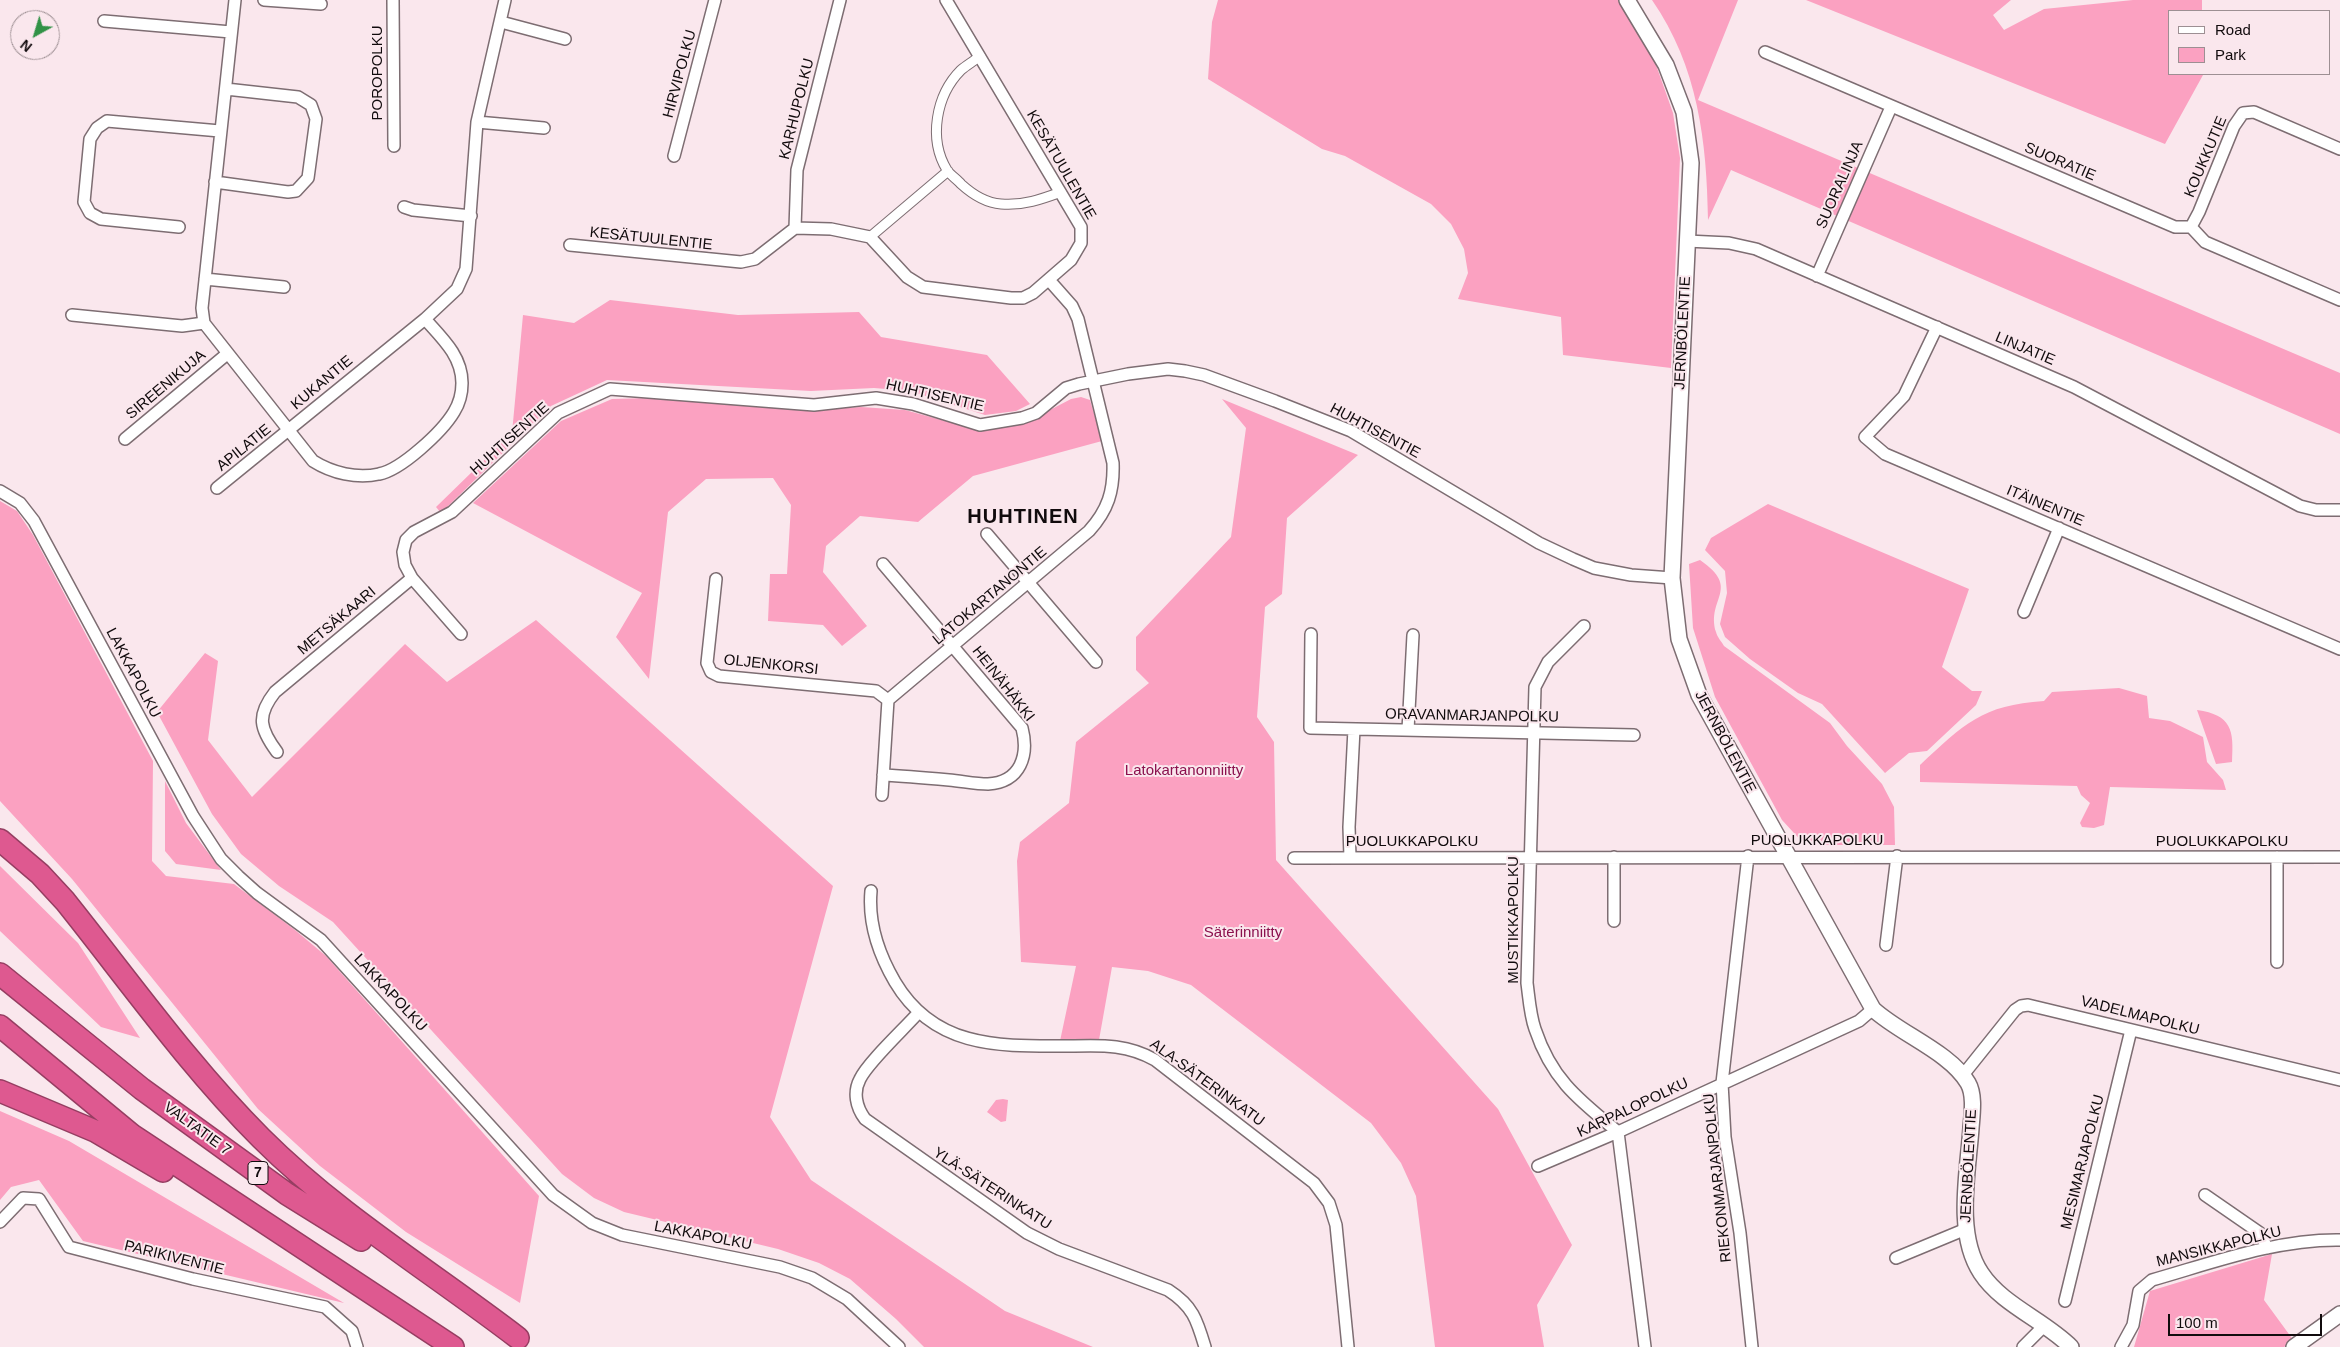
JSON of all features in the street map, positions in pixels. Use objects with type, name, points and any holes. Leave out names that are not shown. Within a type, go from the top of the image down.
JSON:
[{"type":"highway","points":[[0,840],[40,874],[65,901],[204,1077],[261,1138],[344,1211],[526,1342]]},
{"type":"highway","name":"VALTATIE 7","points":[[0,974],[142,1089],[287,1194],[526,1342]]},
{"type":"highway","points":[[0,1026],[132,1135],[453,1347]]},
{"type":"highway","points":[[0,1091],[95,1131],[240,1215],[296,1244]]},
{"type":"street","points":[[72,315],[182,326],[204,323],[202,308],[235,0]]},
{"type":"street","points":[[264,0],[321,4]]},
{"type":"street","name":"POROPOLKU","points":[[393,0],[394,146]]},
{"type":"street","name":"KUKANTIE","points":[[204,323],[289,430],[450,297],[463,280],[471,216],[477,122],[505,0]]},
{"type":"street","name":"HIRVIPOLKU","points":[[674,156],[715,0]]},
{"type":"street","name":"KARHUPOLKU","points":[[795,228],[797,170],[840,0]]},
{"type":"street","name":"KESÄTUULENTIE","points":[[870,237],[906,278],[923,287],[1023,298],[1033,293],[1049,280],[1075,254],[1082,237],[1080,223],[946,0]]},
{"type":"street","name":"JERNBÖLENTIE","points":[[1627,0],[1666,65],[1684,112],[1691,163],[1672,578],[1679,639],[1698,695],[1873,1009],[1895,1027],[1948,1061],[1963,1075],[1970,1086],[1972,1108],[1966,1229],[1972,1256],[1980,1272],[1995,1290],[2045,1325],[2071,1347]]},
{"type":"street","points":[[104,21],[231,32]]},
{"type":"street","points":[[500,22],[565,39]]},
{"type":"street","name":"SUORATIE","points":[[1766,52],[2175,227],[2191,226]]},
{"type":"street","points":[[980,56],[953,80],[941,103],[938,116],[938,143],[948,171],[970,193],[985,200],[1001,204],[1030,203],[1061,192]]},
{"type":"street","points":[[215,182],[288,192],[296,191],[308,178],[316,119],[311,105],[298,97],[226,89]]},
{"type":"street","name":"SUORALINJA","points":[[1817,276],[1891,107]]},
{"type":"street","name":"KOUKKUTIE","points":[[2191,226],[2199,212],[2234,126],[2243,113],[2254,112],[2340,148]]},
{"type":"street","points":[[179,227],[101,219],[90,213],[84,202],[93,133],[101,124],[107,122],[220,131]]},
{"type":"street","points":[[477,122],[544,128]]},
{"type":"street","points":[[795,228],[839,230],[870,237],[948,171]]},
{"type":"street","points":[[404,207],[413,210],[471,216]]},
{"type":"street","points":[[2191,226],[2205,242],[2340,300]]},
{"type":"street","name":"KESÄTUULENTIE","points":[[570,245],[726,262],[748,261],[755,259],[795,228]]},
{"type":"street","name":"LINJATIE","points":[[1687,241],[1702,240],[1744,246],[1817,276],[1937,327],[2115,407],[2291,502],[2308,508],[2340,510]]},
{"type":"street","points":[[205,279],[284,287]]},
{"type":"street","name":"LATOKARTANONTIE","points":[[888,700],[1089,531],[1103,515],[1110,500],[1114,478],[1113,463],[1078,318],[1072,306],[1049,280]]},
{"type":"street","points":[[289,430],[313,461],[324,468],[338,473],[355,475],[380,474],[390,471],[419,449],[434,436],[455,412],[462,383],[458,361],[448,345],[425,319]]},
{"type":"street","name":"ITÄINENTIE","points":[[1937,327],[1904,396],[1864,437],[1885,454],[2340,649]]},
{"type":"street","name":"SIREENIKUJA","points":[[125,438],[227,354]]},
{"type":"street","name":"HUHTISENTIE","points":[[412,578],[405,565],[403,552],[410,535],[452,512],[558,413],[610,389],[814,405],[876,398],[913,404],[980,425],[1022,418],[1036,413],[1066,388],[1092,381],[1168,369],[1204,375],[1351,432],[1539,543],[1573,559],[1603,570],[1631,575],[1672,578]]},
{"type":"street","name":"APILATIE","points":[[217,488],[289,430]]},
{"type":"street","name":"LAKKAPOLKU","points":[[0,491],[20,503],[34,521],[193,816],[222,859],[257,893],[321,940],[553,1194],[592,1222],[622,1235],[780,1267],[812,1278],[847,1299],[899,1347]]},
{"type":"street","points":[[2024,612],[2059,528]]},
{"type":"street","points":[[987,534],[1096,662]]},
{"type":"street","name":"HEINÄHÄKKI","points":[[882,564],[1022,728],[1026,745],[1023,761],[1007,779],[989,784],[884,775]]},
{"type":"street","points":[[412,578],[461,634]]},
{"type":"street","name":"METSÄKAARI","points":[[277,752],[267,738],[262,714],[266,704],[275,692],[412,578]]},
{"type":"street","name":"OLJENKORSI","points":[[716,579],[707,663],[711,672],[719,676],[876,691],[888,700]]},
{"type":"street","name":"MUSTIKKAPOLKU","points":[[1584,626],[1548,662],[1535,686],[1527,983],[1534,1028],[1551,1068],[1576,1098],[1618,1132]]},
{"type":"street","name":"ORAVANMARJANPOLKU","points":[[1311,634],[1310,728],[1634,735]]},
{"type":"street","points":[[1408,730],[1413,635]]},
{"type":"street","points":[[882,795],[888,700]]},
{"type":"street","points":[[1350,857],[1348,827],[1354,729]]},
{"type":"street","name":"PUOLUKKAPOLKU","points":[[1294,858],[1748,856],[2340,857]]},
{"type":"street","name":"RIEKONMARJANPOLKU","points":[[1748,856],[1722,1083],[1725,1136],[1740,1233],[1752,1347]]},
{"type":"street","points":[[1886,945],[1897,856]]},
{"type":"street","points":[[1614,857],[1614,920]]},
{"type":"street","points":[[2276,962],[2277,857]]},
{"type":"street","name":"ALA-SÄTERINKATU","points":[[871,892],[871,926],[882,956],[906,1000],[919,1012],[949,1031],[982,1043],[1010,1046],[1110,1046],[1143,1053],[1300,1171],[1322,1192],[1334,1214],[1348,1347]]},
{"type":"street","name":"VADELMAPOLKU","points":[[1963,1075],[1999,1029],[2021,1006],[2028,1005],[2340,1080]]},
{"type":"street","name":"KARPALOPOLKU","points":[[1538,1166],[1618,1132],[1859,1021],[1873,1009]]},
{"type":"street","name":"YLÄ-SÄTERINKATU","points":[[919,1012],[860,1079],[856,1089],[857,1102],[864,1119],[1027,1233],[1060,1249],[1168,1290],[1178,1296],[1195,1316],[1205,1347]]},
{"type":"street","name":"MESIMARJAPOLKU","points":[[2065,1301],[2131,1030]]},
{"type":"street","points":[[1618,1132],[1645,1347]]},
{"type":"street","points":[[2206,1195],[2260,1233],[2267,1248]]},
{"type":"street","name":"PARIKIVENTIE","points":[[0,1222],[23,1198],[39,1199],[69,1247],[194,1279],[325,1307],[352,1331],[357,1347]]},
{"type":"street","points":[[1896,1258],[1966,1229]]},
{"type":"street","name":"MANSIKKAPOLKU","points":[[2121,1347],[2133,1325],[2139,1291],[2152,1280],[2267,1248],[2320,1240],[2340,1240]]},
{"type":"street","points":[[2294,1347],[2340,1314]]},
{"type":"street","points":[[2024,1347],[2045,1325]]},
{"type":"green space","points":[[1218,0],[1619,0],[1634,22],[1655,62],[1673,113],[1680,158],[1671,368],[1563,355],[1561,317],[1458,299],[1468,273],[1464,249],[1451,224],[1431,204],[1345,156],[1322,149],[1208,79],[1212,22]]},
{"type":"green space","points":[[1652,0],[1738,0],[1698,100],[2340,373],[2340,434],[1731,170],[1708,220],[1705,162],[1697,105],[1680,51],[1668,25]]},
{"type":"green space","points":[[1806,0],[2011,0],[1993,15],[2004,30],[2044,9],[2133,0],[2202,0],[2202,10],[2168,10],[2168,75],[2203,75],[2165,144]]},
{"type":"green space","points":[[610,300],[738,315],[859,312],[881,337],[987,355],[1030,404],[1016,411],[985,415],[910,391],[874,388],[811,391],[607,380],[551,406],[441,513],[436,507],[512,433],[523,315],[574,323]]},
{"type":"green space","points":[[1081,397],[1090,400],[1102,441],[973,476],[918,522],[860,516],[826,546],[823,572],[867,626],[842,646],[823,625],[768,621],[770,574],[787,574],[791,505],[773,478],[706,479],[668,512],[649,679],[616,637],[642,593],[473,503],[561,421],[612,399],[650,398],[805,410],[861,407],[905,410],[978,430],[1027,422],[1071,399]]},
{"type":"green space","name":"Säterinniitty","points":[[1222,399],[1358,455],[1287,518],[1282,594],[1265,607],[1257,717],[1274,742],[1276,860],[1498,1109],[1572,1245],[1537,1305],[1544,1347],[1435,1347],[1416,1196],[1401,1163],[1371,1123],[1191,985],[1148,971],[1112,967],[1099,1040],[1060,1041],[1076,966],[1021,962],[1017,861],[1020,842],[1069,803],[1076,742],[1149,683],[1136,670],[1136,637],[1231,537],[1246,428]]},
{"type":"green space","points":[[0,501],[17,511],[33,535],[153,761],[152,861],[166,876],[234,884],[326,956],[539,1196],[520,1303],[406,1232],[320,1166],[258,1109],[72,879],[0,801]]},
{"type":"green space","points":[[1768,504],[1969,589],[1942,667],[1972,691],[1982,691],[1976,705],[1927,751],[1909,753],[1885,773],[1822,704],[1798,693],[1750,659],[1725,637],[1720,624],[1727,593],[1725,571],[1705,550],[1711,538]]},
{"type":"green space","points":[[1700,560],[1719,579],[1721,587],[1714,620],[1717,634],[1724,646],[1830,723],[1847,746],[1882,784],[1894,807],[1895,845],[1805,845],[1782,820],[1715,697],[1693,628],[1689,564]]},
{"type":"green space","points":[[536,620],[833,886],[770,1117],[811,1180],[1005,1311],[1093,1347],[924,1347],[896,1319],[850,1279],[819,1263],[778,1249],[624,1212],[594,1198],[562,1174],[333,922],[279,886],[241,854],[212,814],[157,712],[205,653],[218,661],[208,740],[252,797],[405,644],[447,682]]},
{"type":"green space","points":[[2119,688],[2147,696],[2149,718],[2170,721],[2203,737],[2207,762],[2223,780],[2226,790],[2110,787],[2104,825],[2094,828],[2082,827],[2080,823],[2090,803],[2081,795],[2077,786],[1920,782],[1920,765],[1962,728],[1989,712],[2023,703],[2044,701],[2052,692]]},
{"type":"green space","points":[[2197,710],[2209,712],[2224,720],[2231,733],[2232,762],[2216,764]]},
{"type":"green space","points":[[165,781],[186,823],[221,870],[176,864],[165,851]]},
{"type":"green space","points":[[0,866],[78,943],[140,1038],[101,1027],[0,931]]},
{"type":"green space","points":[[996,1100],[1008,1100],[1006,1121],[1001,1122],[987,1112]]},
{"type":"green space","points":[[0,1111],[69,1141],[344,1303],[83,1241],[39,1180],[11,1187],[0,1200]]},
{"type":"green space","points":[[2272,1254],[2264,1300],[2294,1341],[2284,1347],[2134,1347],[2150,1291]]},
{"type":"district","name":"HUHTINEN","points":[[1023,517]]},
{"type":"park label","name":"Latokartanonniitty","points":[[1184,771]]}]
